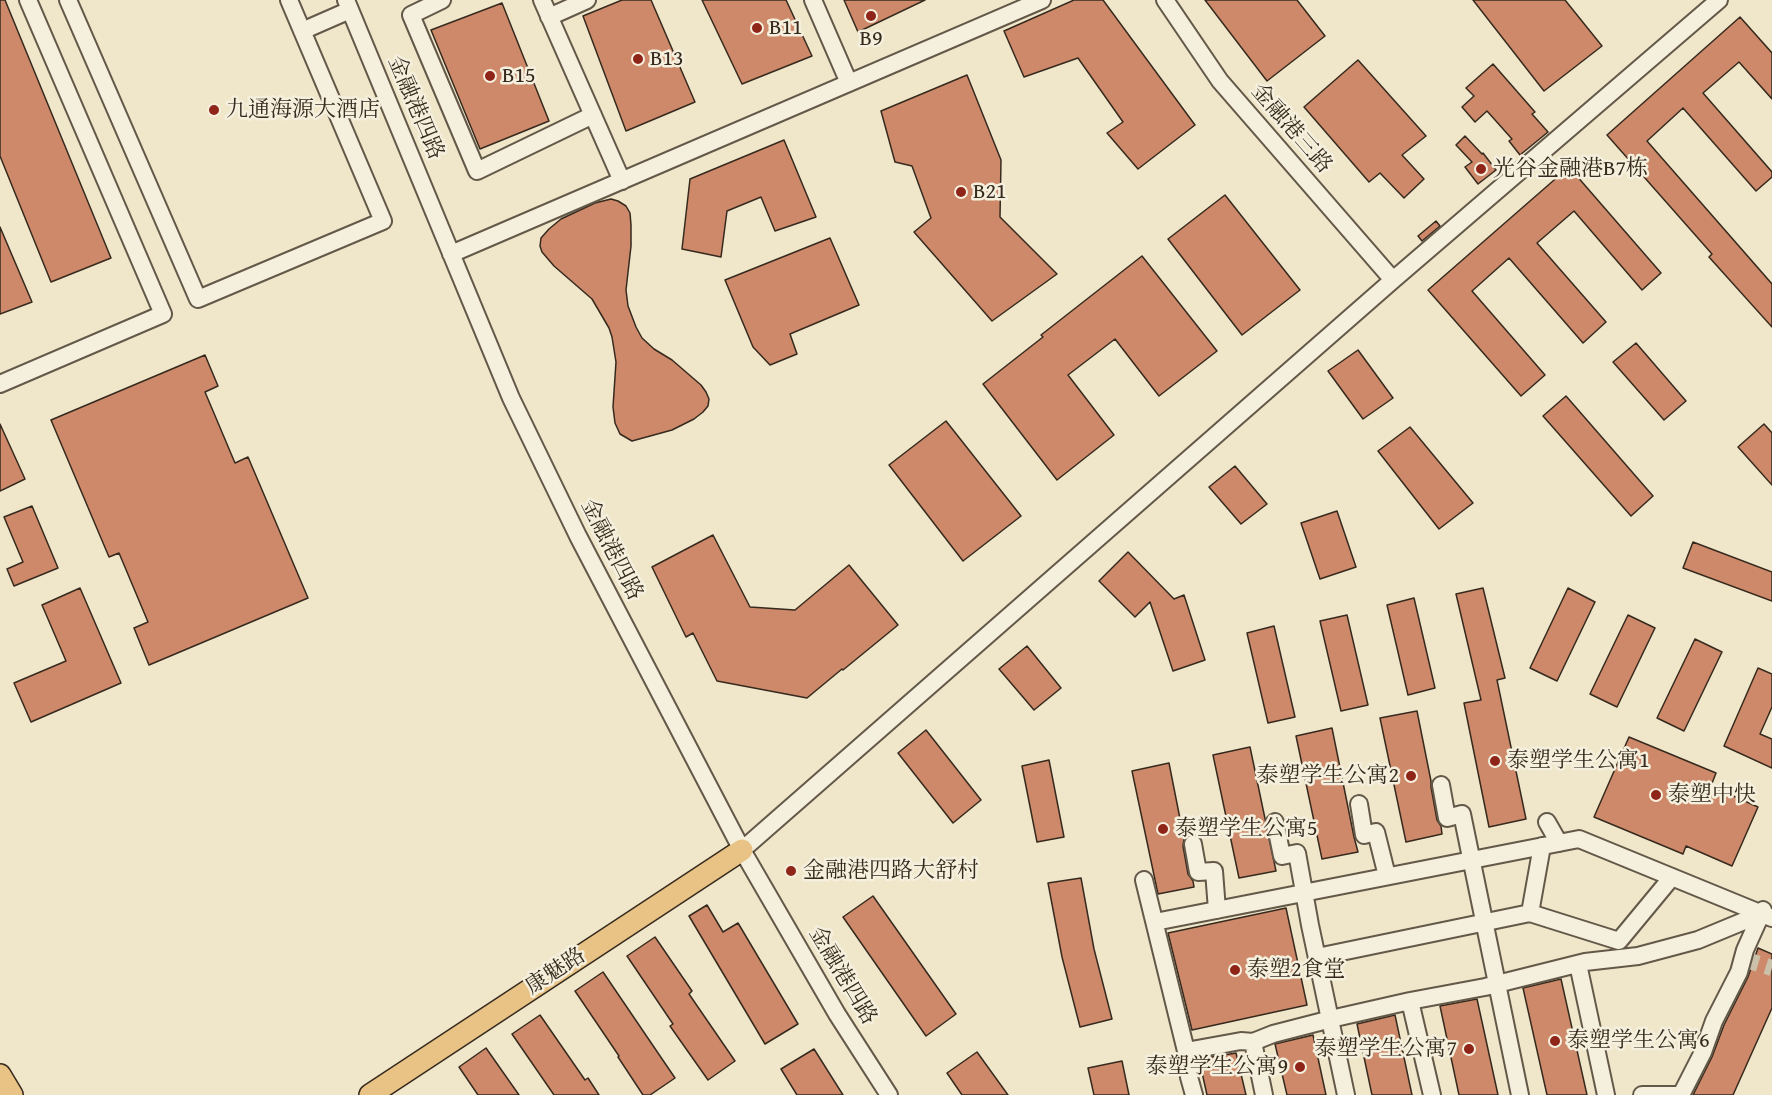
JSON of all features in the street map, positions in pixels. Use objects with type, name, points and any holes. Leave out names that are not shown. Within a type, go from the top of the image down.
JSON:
[{"type":"main road","name":"康魅路","points":[[370,1095],[742,850]]},
{"type":"main road","points":[[0,1075],[12,1095]]},
{"type":"street","points":[[0,384],[163,315],[28,0]]},
{"type":"street","points":[[68,0],[198,299],[383,221],[289,0]]},
{"type":"street","points":[[442,0],[411,15],[477,171],[593,115]]},
{"type":"street","points":[[542,0],[622,181]]},
{"type":"street","points":[[549,17],[587,0]]},
{"type":"street","points":[[813,0],[849,83]]},
{"type":"street","points":[[452,254],[1042,0]]},
{"type":"street","name":"金融港三路","points":[[1166,0],[1220,81],[1393,280]]},
{"type":"street","points":[[742,850],[1393,280],[1719,0]]},
{"type":"street","points":[[302,31],[348,5]]},
{"type":"street","name":"金融港四路","points":[[348,5],[511,398],[578,536],[742,850],[837,1014],[890,1095]]},
{"type":"street","points":[[1441,785],[1447,818],[1462,814],[1520,1095]]},
{"type":"street","points":[[1359,804],[1364,835],[1376,832],[1388,876]]},
{"type":"street","points":[[1275,822],[1282,856],[1297,853],[1303,893],[1346,1095]]},
{"type":"street","points":[[1547,822],[1559,843]]},
{"type":"street","points":[[1155,922],[1579,839],[1766,912]]},
{"type":"street","points":[[1193,844],[1198,872],[1214,871],[1217,909]]},
{"type":"street","points":[[1530,913],[1542,846]]},
{"type":"street","points":[[1317,957],[1530,913],[1618,940],[1672,877]]},
{"type":"street","points":[[1144,880],[1186,1051],[1194,1095]]},
{"type":"street","points":[[1186,1051],[1241,1041],[1253,1042],[1273,1034],[1329,1019],[1497,984],[1578,964],[1638,956],[1698,940],[1766,912]]},
{"type":"street","points":[[1681,1095],[1739,972],[1745,951],[1766,912]]},
{"type":"street","points":[[1578,964],[1606,1095]]},
{"type":"street","points":[[1410,1001],[1432,1095]]},
{"type":"street","points":[[1253,1042],[1264,1095]]},
{"type":"street","points":[[1642,1095],[1676,1095]]},
{"type":"building","points":[[0,0],[5,0],[111,258],[51,282],[0,156]]},
{"type":"building","name":"B13","points":[[622,0],[651,0],[695,102],[626,131],[583,16]]},
{"type":"building","name":"B11","points":[[702,0],[786,0],[812,56],[742,84]]},
{"type":"building","name":"B9","points":[[844,0],[925,0],[858,32]]},
{"type":"building","points":[[1074,0],[1103,0],[1195,125],[1138,169],[1107,133],[1123,122],[1078,58],[1024,77],[1004,31]]},
{"type":"building","points":[[1205,0],[1297,0],[1325,36],[1267,81]]},
{"type":"building","points":[[1473,0],[1565,0],[1602,46],[1544,91]]},
{"type":"building","name":"B15","points":[[502,3],[549,121],[480,149],[431,30]]},
{"type":"building","points":[[1740,17],[1772,53],[1772,99],[1739,62],[1703,93],[1772,172],[1772,177],[1756,191],[1683,108],[1647,141],[1772,284],[1772,327],[1709,257],[1712,254],[1607,135]]},
{"type":"building","points":[[1358,60],[1426,136],[1402,155],[1424,179],[1404,198],[1380,173],[1369,182],[1304,107]]},
{"type":"building","points":[[1493,64],[1535,112],[1532,114],[1548,132],[1520,155],[1509,141],[1512,139],[1487,111],[1475,122],[1462,107],[1474,96],[1466,88]]},
{"type":"building","name":"B21","points":[[967,75],[1001,160],[1000,217],[1057,274],[992,321],[914,232],[931,218],[912,166],[895,162],[881,111]]},
{"type":"building","name":"光谷金融港B7栋","points":[[1465,136],[1483,153],[1496,170],[1478,184],[1465,167],[1472,162],[1456,145]]},
{"type":"building","points":[[784,140],[816,217],[775,231],[761,197],[727,211],[721,257],[682,249],[690,179]]},
{"type":"building","points":[[1569,167],[1661,273],[1642,290],[1574,211],[1537,243],[1606,322],[1583,343],[1509,258],[1472,291],[1545,375],[1521,396],[1428,290]]},
{"type":"building","points":[[1225,195],[1300,290],[1242,335],[1168,239]]},
{"type":"building","points":[[611,199],[626,206],[630,213],[631,246],[626,290],[628,306],[636,327],[642,338],[654,349],[672,360],[701,385],[709,399],[708,406],[694,419],[672,430],[632,441],[620,434],[615,423],[613,407],[616,362],[609,328],[592,299],[554,266],[542,252],[540,246],[541,238],[561,219],[595,203]]},
{"type":"building","points":[[1436,221],[1440,226],[1422,241],[1418,236]]},
{"type":"building","points":[[0,227],[32,302],[0,314]]},
{"type":"building","points":[[830,238],[859,305],[790,334],[797,354],[770,365],[753,347],[725,280]]},
{"type":"building","points":[[1142,256],[1217,351],[1159,396],[1115,339],[1068,375],[1114,435],[1057,480],[983,384]]},
{"type":"building","points":[[1636,343],[1686,401],[1664,420],[1613,362]]},
{"type":"building","points":[[1358,350],[1393,398],[1363,419],[1328,371]]},
{"type":"building","points":[[205,355],[218,386],[205,392],[235,463],[248,457],[308,598],[149,665],[134,628],[148,622],[119,553],[109,557],[51,420]]},
{"type":"building","points":[[1566,396],[1653,496],[1631,516],[1543,416]]},
{"type":"building","points":[[946,421],[1021,516],[963,561],[889,465]]},
{"type":"building","points":[[0,424],[25,479],[0,491]]},
{"type":"building","points":[[1764,424],[1772,433],[1772,485],[1738,447]]},
{"type":"building","points":[[1410,427],[1473,503],[1439,529],[1378,451]]},
{"type":"building","points":[[1235,466],[1267,504],[1241,524],[1209,487]]},
{"type":"building","points":[[32,506],[58,568],[14,586],[7,569],[23,562],[4,517]]},
{"type":"building","points":[[1337,511],[1356,567],[1320,579],[1301,523]]},
{"type":"building","points":[[713,535],[750,607],[795,610],[849,565],[898,625],[807,698],[717,681],[693,633],[686,637],[652,567]]},
{"type":"building","points":[[1693,542],[1772,572],[1772,601],[1683,568]]},
{"type":"building","points":[[1128,552],[1174,599],[1184,595],[1205,660],[1173,671],[1150,602],[1135,617],[1099,581]]},
{"type":"building","points":[[80,588],[121,683],[31,722],[14,683],[66,661],[42,605]]},
{"type":"building","name":"泰塑学生公寓1","points":[[1483,588],[1505,678],[1497,680],[1526,819],[1489,827],[1464,703],[1481,700],[1456,594]]},
{"type":"building","points":[[1568,588],[1595,602],[1557,681],[1530,668]]},
{"type":"building","points":[[1414,598],[1435,688],[1408,695],[1387,605]]},
{"type":"building","points":[[1347,615],[1368,705],[1341,711],[1320,621]]},
{"type":"building","points":[[1628,615],[1655,628],[1617,707],[1590,694]]},
{"type":"building","points":[[1274,626],[1295,717],[1268,723],[1247,633]]},
{"type":"building","points":[[1695,639],[1722,652],[1684,731],[1657,718]]},
{"type":"building","points":[[1027,646],[1061,688],[1034,710],[999,669]]},
{"type":"building","points":[[1758,668],[1772,674],[1772,707],[1760,734],[1772,739],[1772,768],[1724,746]]},
{"type":"building","name":"泰塑学生公寓2","points":[[1417,711],[1437,820],[1442,834],[1406,842],[1380,718]]},
{"type":"building","points":[[1332,728],[1358,852],[1322,859],[1296,736]]},
{"type":"building","points":[[926,730],[981,800],[953,823],[898,753]]},
{"type":"building","name":"泰塑中快","points":[[1629,737],[1716,773],[1711,786],[1758,807],[1732,866],[1686,846],[1683,854],[1594,817]]},
{"type":"building","points":[[1250,747],[1276,871],[1239,878],[1213,755]]},
{"type":"building","points":[[1049,760],[1064,837],[1037,842],[1022,766]]},
{"type":"building","name":"泰塑学生公寓5","points":[[1169,763],[1184,839],[1188,874],[1194,887],[1158,894],[1132,771]]},
{"type":"building","points":[[1081,878],[1094,949],[1112,1019],[1080,1027],[1062,957],[1048,883]]},
{"type":"building","points":[[873,896],[956,1014],[926,1036],[843,917]]},
{"type":"building","points":[[707,905],[723,932],[738,923],[798,1024],[765,1044],[689,916]]},
{"type":"building","name":"泰塑2食堂","points":[[1286,908],[1307,1005],[1192,1030],[1168,933]]},
{"type":"building","points":[[655,937],[692,991],[689,994],[735,1061],[708,1080],[670,1026],[673,1024],[627,956]]},
{"type":"building","points":[[1758,948],[1772,954],[1772,1008],[1733,1095],[1693,1095],[1748,977]]},
{"type":"building","points":[[603,972],[675,1078],[650,1095],[643,1095],[575,991]]},
{"type":"building","name":"泰塑学生公寓6","points":[[1561,979],[1587,1095],[1547,1095],[1523,988]]},
{"type":"building","name":"泰塑学生公寓7","points":[[1477,999],[1498,1095],[1459,1095],[1440,1006]]},
{"type":"building","points":[[540,1015],[585,1080],[588,1078],[599,1095],[554,1095],[512,1034]]},
{"type":"building","points":[[1395,1015],[1412,1095],[1372,1095],[1357,1024]]},
{"type":"building","name":"泰塑学生公寓9","points":[[1313,1035],[1326,1095],[1287,1095],[1275,1044]]},
{"type":"building","points":[[486,1048],[519,1095],[478,1095],[459,1067]]},
{"type":"building","points":[[814,1049],[843,1095],[797,1095],[781,1069]]},
{"type":"building","points":[[977,1052],[1008,1095],[962,1095],[947,1073]]},
{"type":"building","points":[[1236,1053],[1246,1095],[1207,1095],[1199,1059]]},
{"type":"building","points":[[1122,1061],[1129,1095],[1094,1095],[1088,1068]]},
{"type":"tunnel","points":[[1743,959],[1772,968]]},
{"type":"place","name":"B9","points":[[871,16]]},
{"type":"place","name":"B11","points":[[757,28]]},
{"type":"place","name":"B13","points":[[638,59]]},
{"type":"place","name":"B15","points":[[490,76]]},
{"type":"place","name":"九通海源大酒店","points":[[214,110]]},
{"type":"place","name":"光谷金融港B7栋","points":[[1481,169]]},
{"type":"place","name":"B21","points":[[961,192]]},
{"type":"place","name":"泰塑学生公寓1","points":[[1495,761]]},
{"type":"place","name":"泰塑学生公寓2","points":[[1411,776]]},
{"type":"place","name":"泰塑中快","points":[[1656,795]]},
{"type":"place","name":"泰塑学生公寓5","points":[[1163,829]]},
{"type":"place","name":"金融港四路大舒村","points":[[791,871]]},
{"type":"place","name":"泰塑2食堂","points":[[1235,970]]},
{"type":"place","name":"泰塑学生公寓6","points":[[1555,1041]]},
{"type":"place","name":"泰塑学生公寓7","points":[[1469,1049]]},
{"type":"place","name":"泰塑学生公寓9","points":[[1300,1067]]}]
